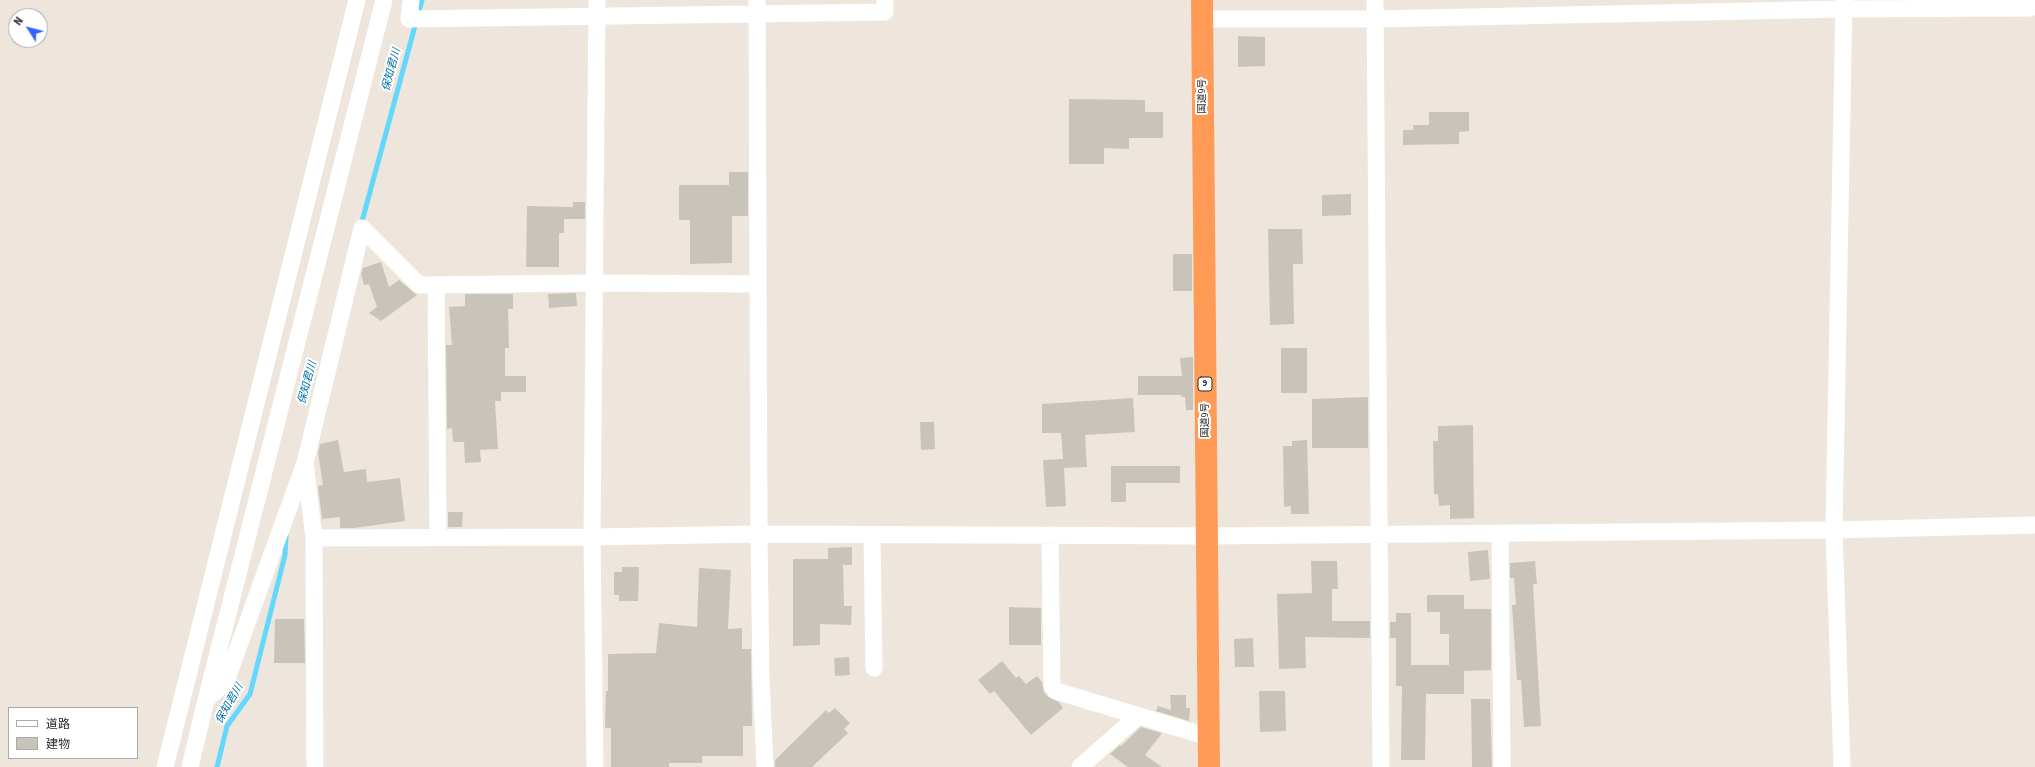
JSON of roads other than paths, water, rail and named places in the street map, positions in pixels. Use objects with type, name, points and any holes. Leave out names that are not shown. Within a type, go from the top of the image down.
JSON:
[{"type":"highway","name":"国道9号","points":[[1202,10],[1209,767]]},
{"type":"street","points":[[165,767],[357,0]]},
{"type":"street","points":[[190,767],[384,0]]},
{"type":"street","points":[[411,0],[409,19],[597,8],[757,7],[885,12],[885,0]]},
{"type":"street","points":[[1375,0],[1381,767]]},
{"type":"street","points":[[1842,767],[1834,530],[1844,5]]},
{"type":"street","points":[[1202,10],[1375,18],[1844,5],[2030,8],[2035,5]]},
{"type":"street","points":[[757,7],[759,534],[761,678],[765,767]]},
{"type":"street","points":[[595,767],[592,537],[597,8]]},
{"type":"street","points":[[206,700],[226,681],[305,463],[362,228],[419,285],[594,283],[757,284]]},
{"type":"street","points":[[436,285],[438,537]]},
{"type":"street","points":[[305,463],[314,538],[315,767]]},
{"type":"street","points":[[314,538],[592,537],[759,534],[1207,536],[1500,534],[1834,530],[2035,525]]},
{"type":"street","points":[[1500,534],[1502,767]]},
{"type":"street","points":[[872,535],[874,668]]},
{"type":"street","points":[[1050,535],[1052,686],[1056,691],[1137,717],[1209,737]]},
{"type":"street","points":[[1080,767],[1137,717]]},
{"type":"waterway","name":"保知君川","points":[[361,225],[422,0]]},
{"type":"waterway","name":"保知君川","points":[[217,767],[227,726],[250,694],[285,555],[286,535]]}]
